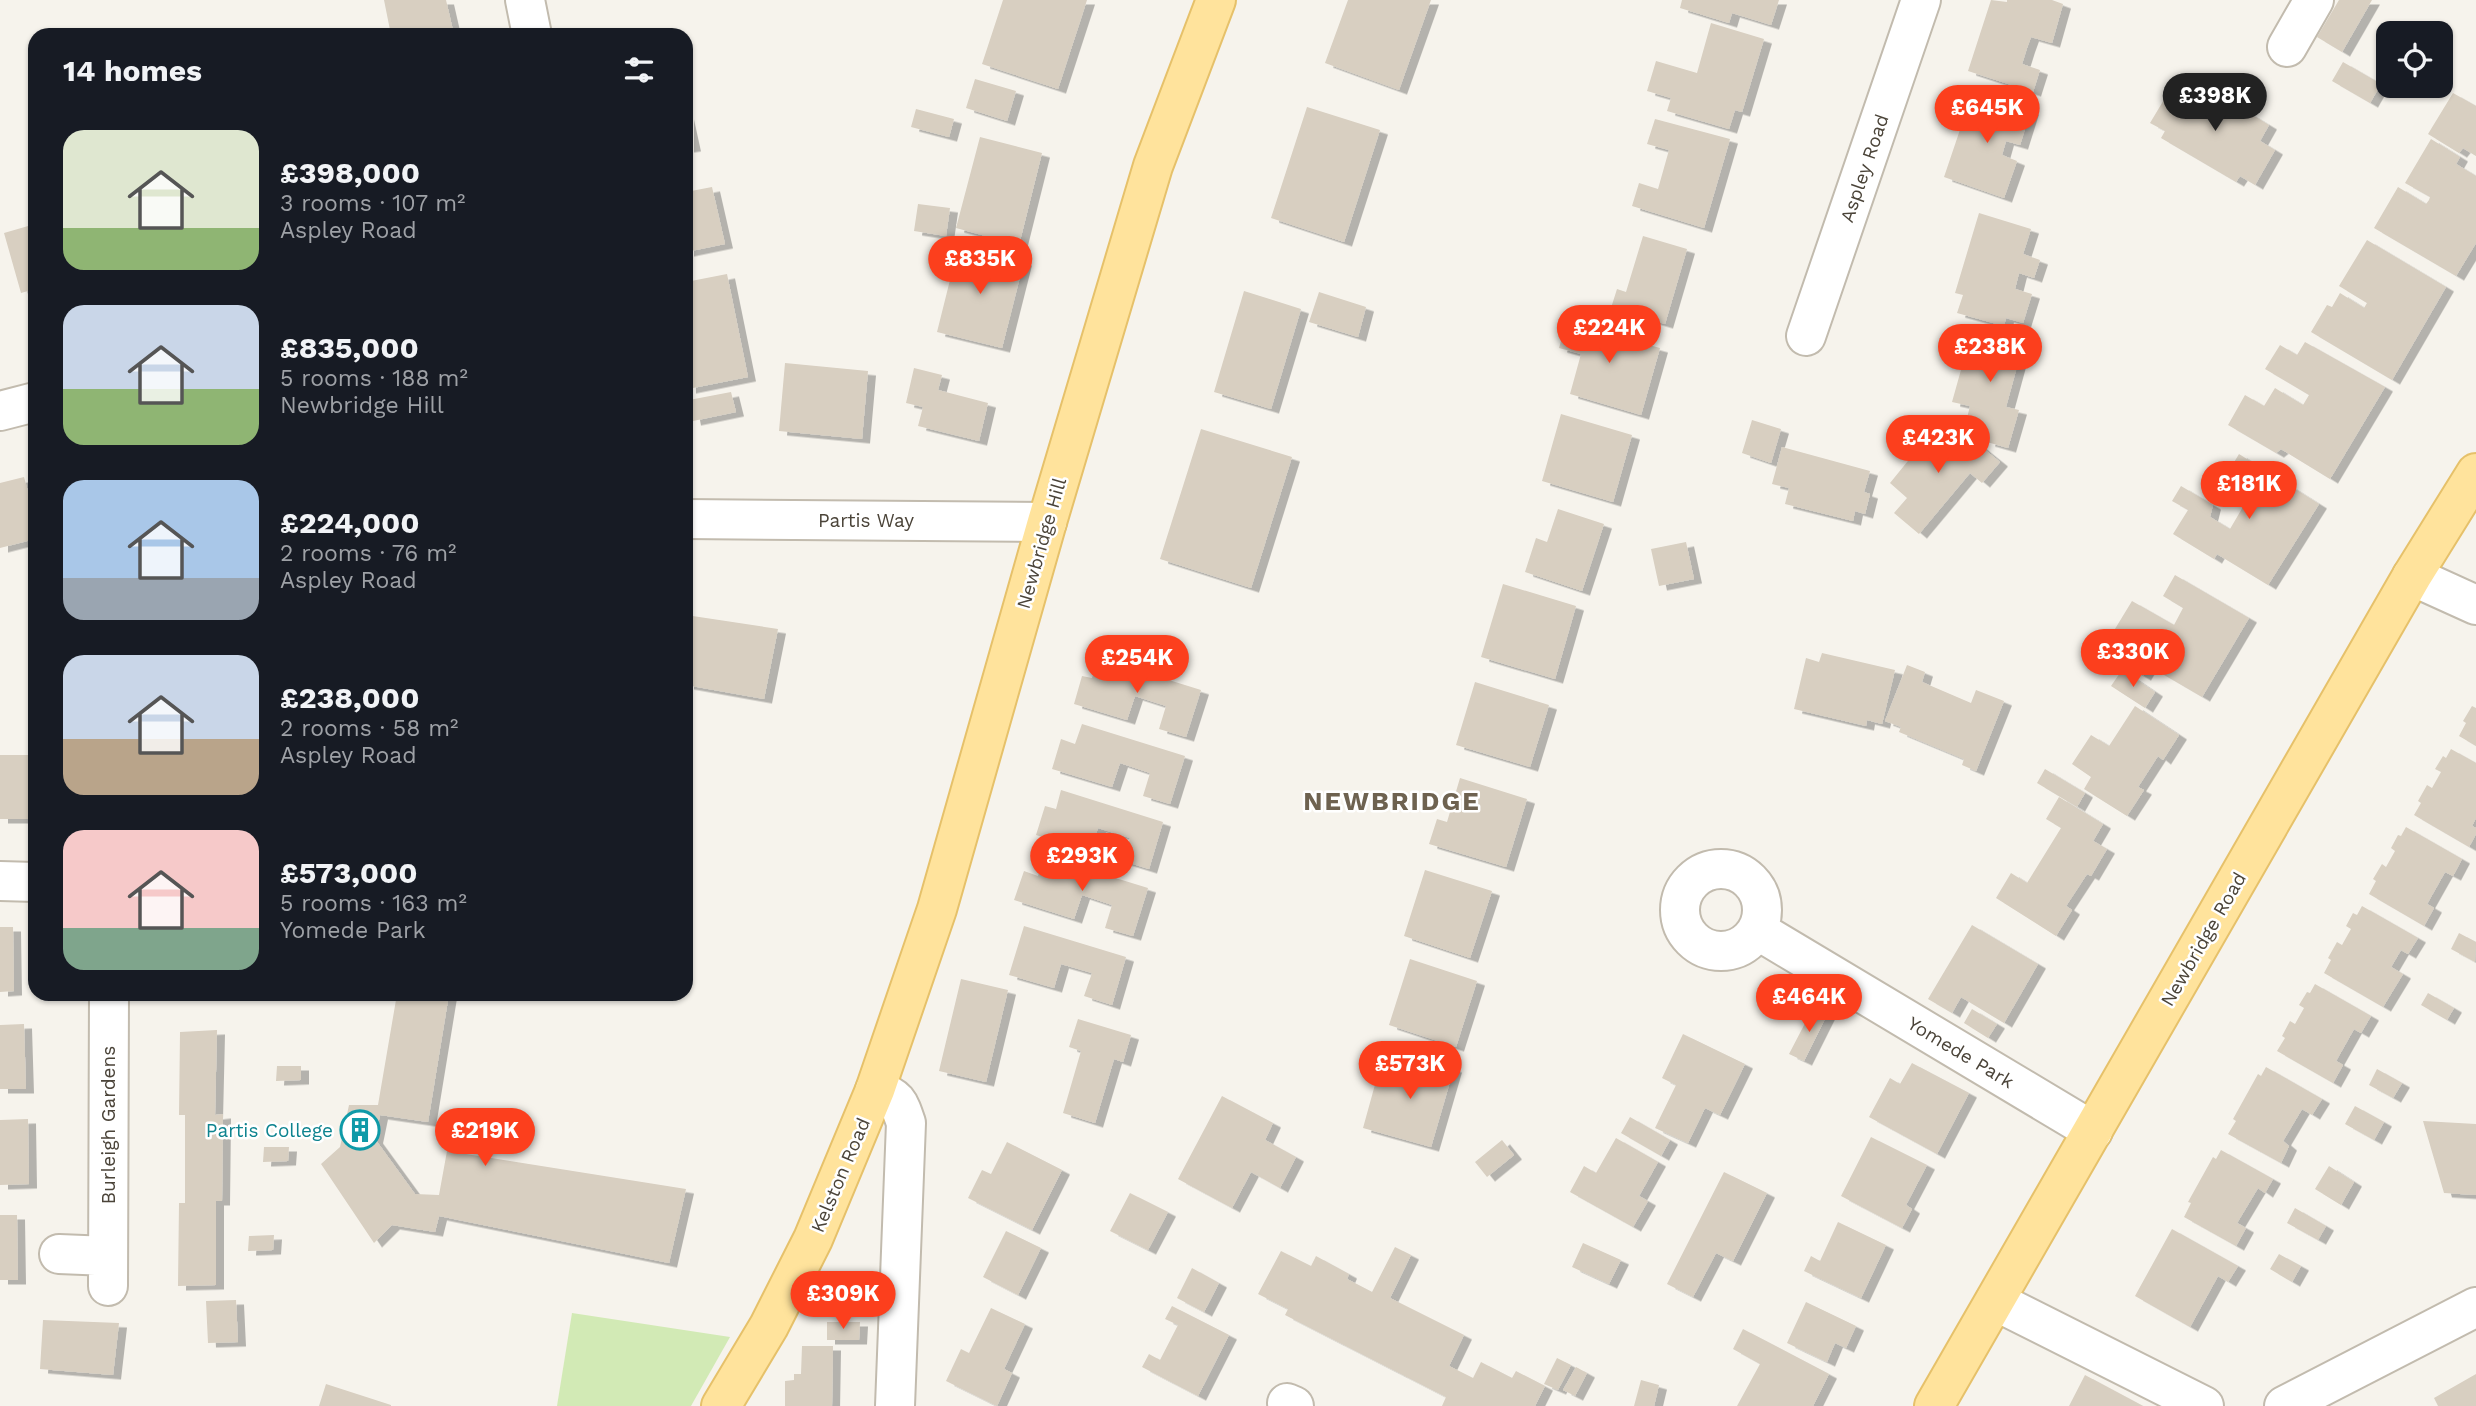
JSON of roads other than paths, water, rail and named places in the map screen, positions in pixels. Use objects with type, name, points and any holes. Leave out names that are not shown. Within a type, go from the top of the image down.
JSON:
[{"type":"main road","name":"Newbridge Hill","points":[[875,1090],[937,909],[1047,522],[1153,166],[1216,0]]},
{"type":"main road","name":"Newbridge Road","points":[[1934,1406],[2412,576],[2476,473]]},
{"type":"main road","name":"Kelston Road","points":[[721,1406],[769,1326],[813,1238],[875,1090]]},
{"type":"street","points":[[525,0],[531,28]]},
{"type":"street","name":"Aspley Road","points":[[1806,336],[1921,0]]},
{"type":"street","points":[[2287,47],[2314,0]]},
{"type":"street","points":[[0,411],[28,404]]},
{"type":"street","name":"Partis Way","points":[[693,519],[1047,522]]},
{"type":"street","points":[[2412,576],[2476,605]]},
{"type":"street","points":[[0,881],[28,882]]},
{"type":"street","name":"Yomede Park","points":[[1757,930],[2093,1131]]},
{"type":"street","name":"Burleigh Gardens","points":[[59,1254],[108,1271],[108,1001]]},
{"type":"street","points":[[875,1090],[891,1094],[900,1104],[906,1123],[895,1406]]},
{"type":"street","points":[[1994,1301],[2204,1406]]},
{"type":"street","points":[[2284,1406],[2476,1307]]},
{"type":"place","name":"Partis College","points":[[360,1130]]},
{"type":"district","name":"NEWBRIDGE","points":[[1392,801]]}]
